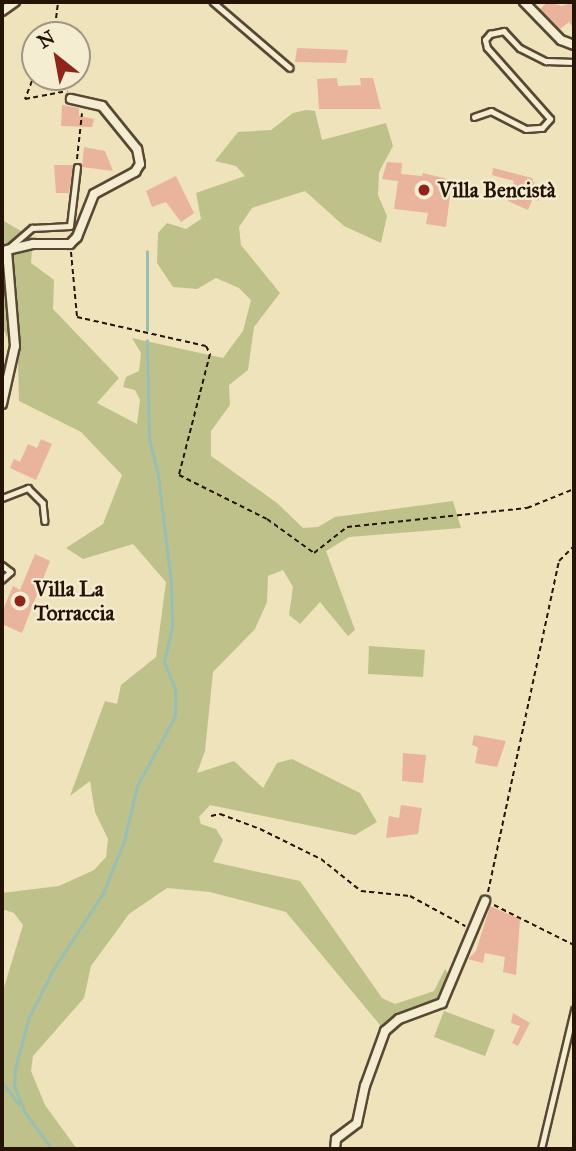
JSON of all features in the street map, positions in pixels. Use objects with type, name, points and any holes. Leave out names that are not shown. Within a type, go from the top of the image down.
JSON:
[{"type":"street","points":[[2,11],[15,2]]},
{"type":"street","points":[[524,2],[561,40],[574,45]]},
{"type":"street","points":[[2,404],[15,346],[9,248],[70,244],[77,237],[94,194],[135,172],[140,164],[132,143],[102,106],[83,99],[71,99]]},
{"type":"street","points":[[335,1149],[336,1139],[357,1123],[365,1086],[385,1031],[399,1019],[442,1003],[485,901]]},
{"type":"lane","points":[[213,2],[290,68]]},
{"type":"lane","points":[[474,117],[491,111],[526,129],[542,128],[550,119],[493,57],[485,40],[490,34],[504,31],[520,48],[546,61],[574,62]]},
{"type":"lane","points":[[9,248],[32,228],[70,226],[77,167]]},
{"type":"lane","points":[[2,498],[28,488],[43,503],[46,521]]},
{"type":"lane","points":[[2,565],[11,572],[2,580]]},
{"type":"lane","points":[[541,1149],[574,1010]]},
{"type":"path","points":[[56,21],[58,2]]},
{"type":"path","points":[[28,91],[25,99],[68,91],[71,99]]},
{"type":"path","points":[[77,167],[83,99]]},
{"type":"path","points":[[70,244],[77,317],[206,346],[210,354],[179,475],[267,519],[314,553],[347,527],[527,508],[574,489]]},
{"type":"path","points":[[574,546],[559,561],[485,901],[574,945]]},
{"type":"path","points":[[211,816],[220,814],[260,829],[321,859],[361,891],[410,897],[457,924],[476,925]]},
{"type":"green space","points":[[315,111],[322,140],[386,123],[393,146],[379,172],[378,195],[387,216],[381,243],[344,226],[305,191],[252,208],[239,227],[241,245],[280,293],[254,327],[248,370],[229,385],[230,405],[211,431],[211,456],[277,503],[303,528],[318,527],[335,517],[453,501],[461,528],[349,537],[326,551],[355,630],[348,636],[320,602],[300,624],[289,615],[293,587],[283,570],[268,576],[267,602],[255,629],[213,672],[205,751],[197,773],[234,761],[263,788],[277,763],[292,759],[360,793],[377,822],[355,835],[210,805],[199,817],[201,824],[216,829],[223,840],[213,862],[300,881],[382,998],[395,1004],[434,991],[445,969],[452,980],[442,1003],[399,1019],[385,1031],[286,912],[210,892],[167,888],[129,914],[91,966],[84,998],[33,1056],[31,1071],[45,1105],[77,1149],[2,1149],[2,994],[23,925],[14,913],[2,909],[2,893],[59,886],[94,870],[106,857],[108,839],[95,812],[90,781],[70,796],[105,701],[117,704],[121,685],[156,657],[166,582],[133,544],[83,559],[66,548],[103,524],[122,475],[81,432],[19,401],[18,361],[2,326],[2,220],[33,238],[31,263],[54,280],[53,309],[119,378],[97,403],[137,424],[140,400],[135,390],[123,387],[126,377],[139,371],[141,353],[132,338],[223,358],[243,331],[251,300],[239,288],[216,278],[197,289],[173,287],[157,263],[158,233],[167,223],[186,229],[201,219],[196,193],[245,176],[236,166],[215,161],[238,132],[271,130],[293,113]]},
{"type":"green space","points":[[369,646],[425,650],[423,677],[368,674]]},
{"type":"green space","points":[[444,1011],[495,1030],[485,1056],[434,1037]]},
{"type":"building","points":[[548,2],[562,6],[574,2],[574,29],[569,22],[560,29],[540,9]]},
{"type":"building","points":[[297,48],[348,50],[346,63],[295,62]]},
{"type":"building","points":[[337,78],[338,86],[361,85],[360,78],[373,78],[381,109],[319,109],[317,79]]},
{"type":"building","points":[[62,105],[79,108],[79,116],[94,119],[92,127],[61,126]]},
{"type":"building","points":[[84,147],[105,151],[113,171],[82,167]]},
{"type":"building","name":"Villa Bencistà","points":[[387,162],[402,163],[401,174],[422,176],[423,173],[452,180],[446,227],[426,224],[428,213],[394,209],[398,181],[382,179]]},
{"type":"building","points":[[54,165],[73,165],[69,193],[56,193]]},
{"type":"building","points":[[493,168],[532,178],[536,189],[543,191],[538,201],[533,198],[528,210],[508,201],[514,181],[492,175]]},
{"type":"building","points":[[176,176],[194,213],[181,222],[166,202],[152,207],[146,191]]},
{"type":"building","points":[[41,439],[52,444],[36,480],[10,468],[14,459],[20,462],[28,444],[37,448]]},
{"type":"building","name":"Villa La Torraccia","points":[[35,554],[50,561],[22,633],[2,624],[2,612],[13,586],[20,590]]},
{"type":"building","points":[[474,735],[506,741],[497,767],[475,763],[478,747],[472,745]]},
{"type":"building","points":[[403,753],[426,755],[423,783],[402,781]]},
{"type":"building","points":[[401,805],[422,808],[418,834],[386,838],[389,816],[399,818]]},
{"type":"building","points":[[490,906],[520,919],[516,975],[503,972],[505,957],[485,953],[483,963],[468,959],[476,951]]},
{"type":"building","points":[[513,1013],[530,1023],[518,1046],[512,1043],[520,1026],[511,1023]]},
{"type":"waterway","points":[[147,252],[147,330]]},
{"type":"waterway","points":[[24,1111],[14,1086],[15,1069],[29,1017],[54,968],[103,893],[124,841],[137,786],[175,716],[175,689],[164,662],[172,626],[171,583],[158,475],[149,438],[147,341]]},
{"type":"waterway","points":[[2,1082],[19,1104]]},
{"type":"waterway","points":[[25,1112],[52,1149]]},
{"type":"place","name":"Villa Bencistà","points":[[424,190]]},
{"type":"place","name":"Villa La Torraccia","points":[[20,601]]}]
